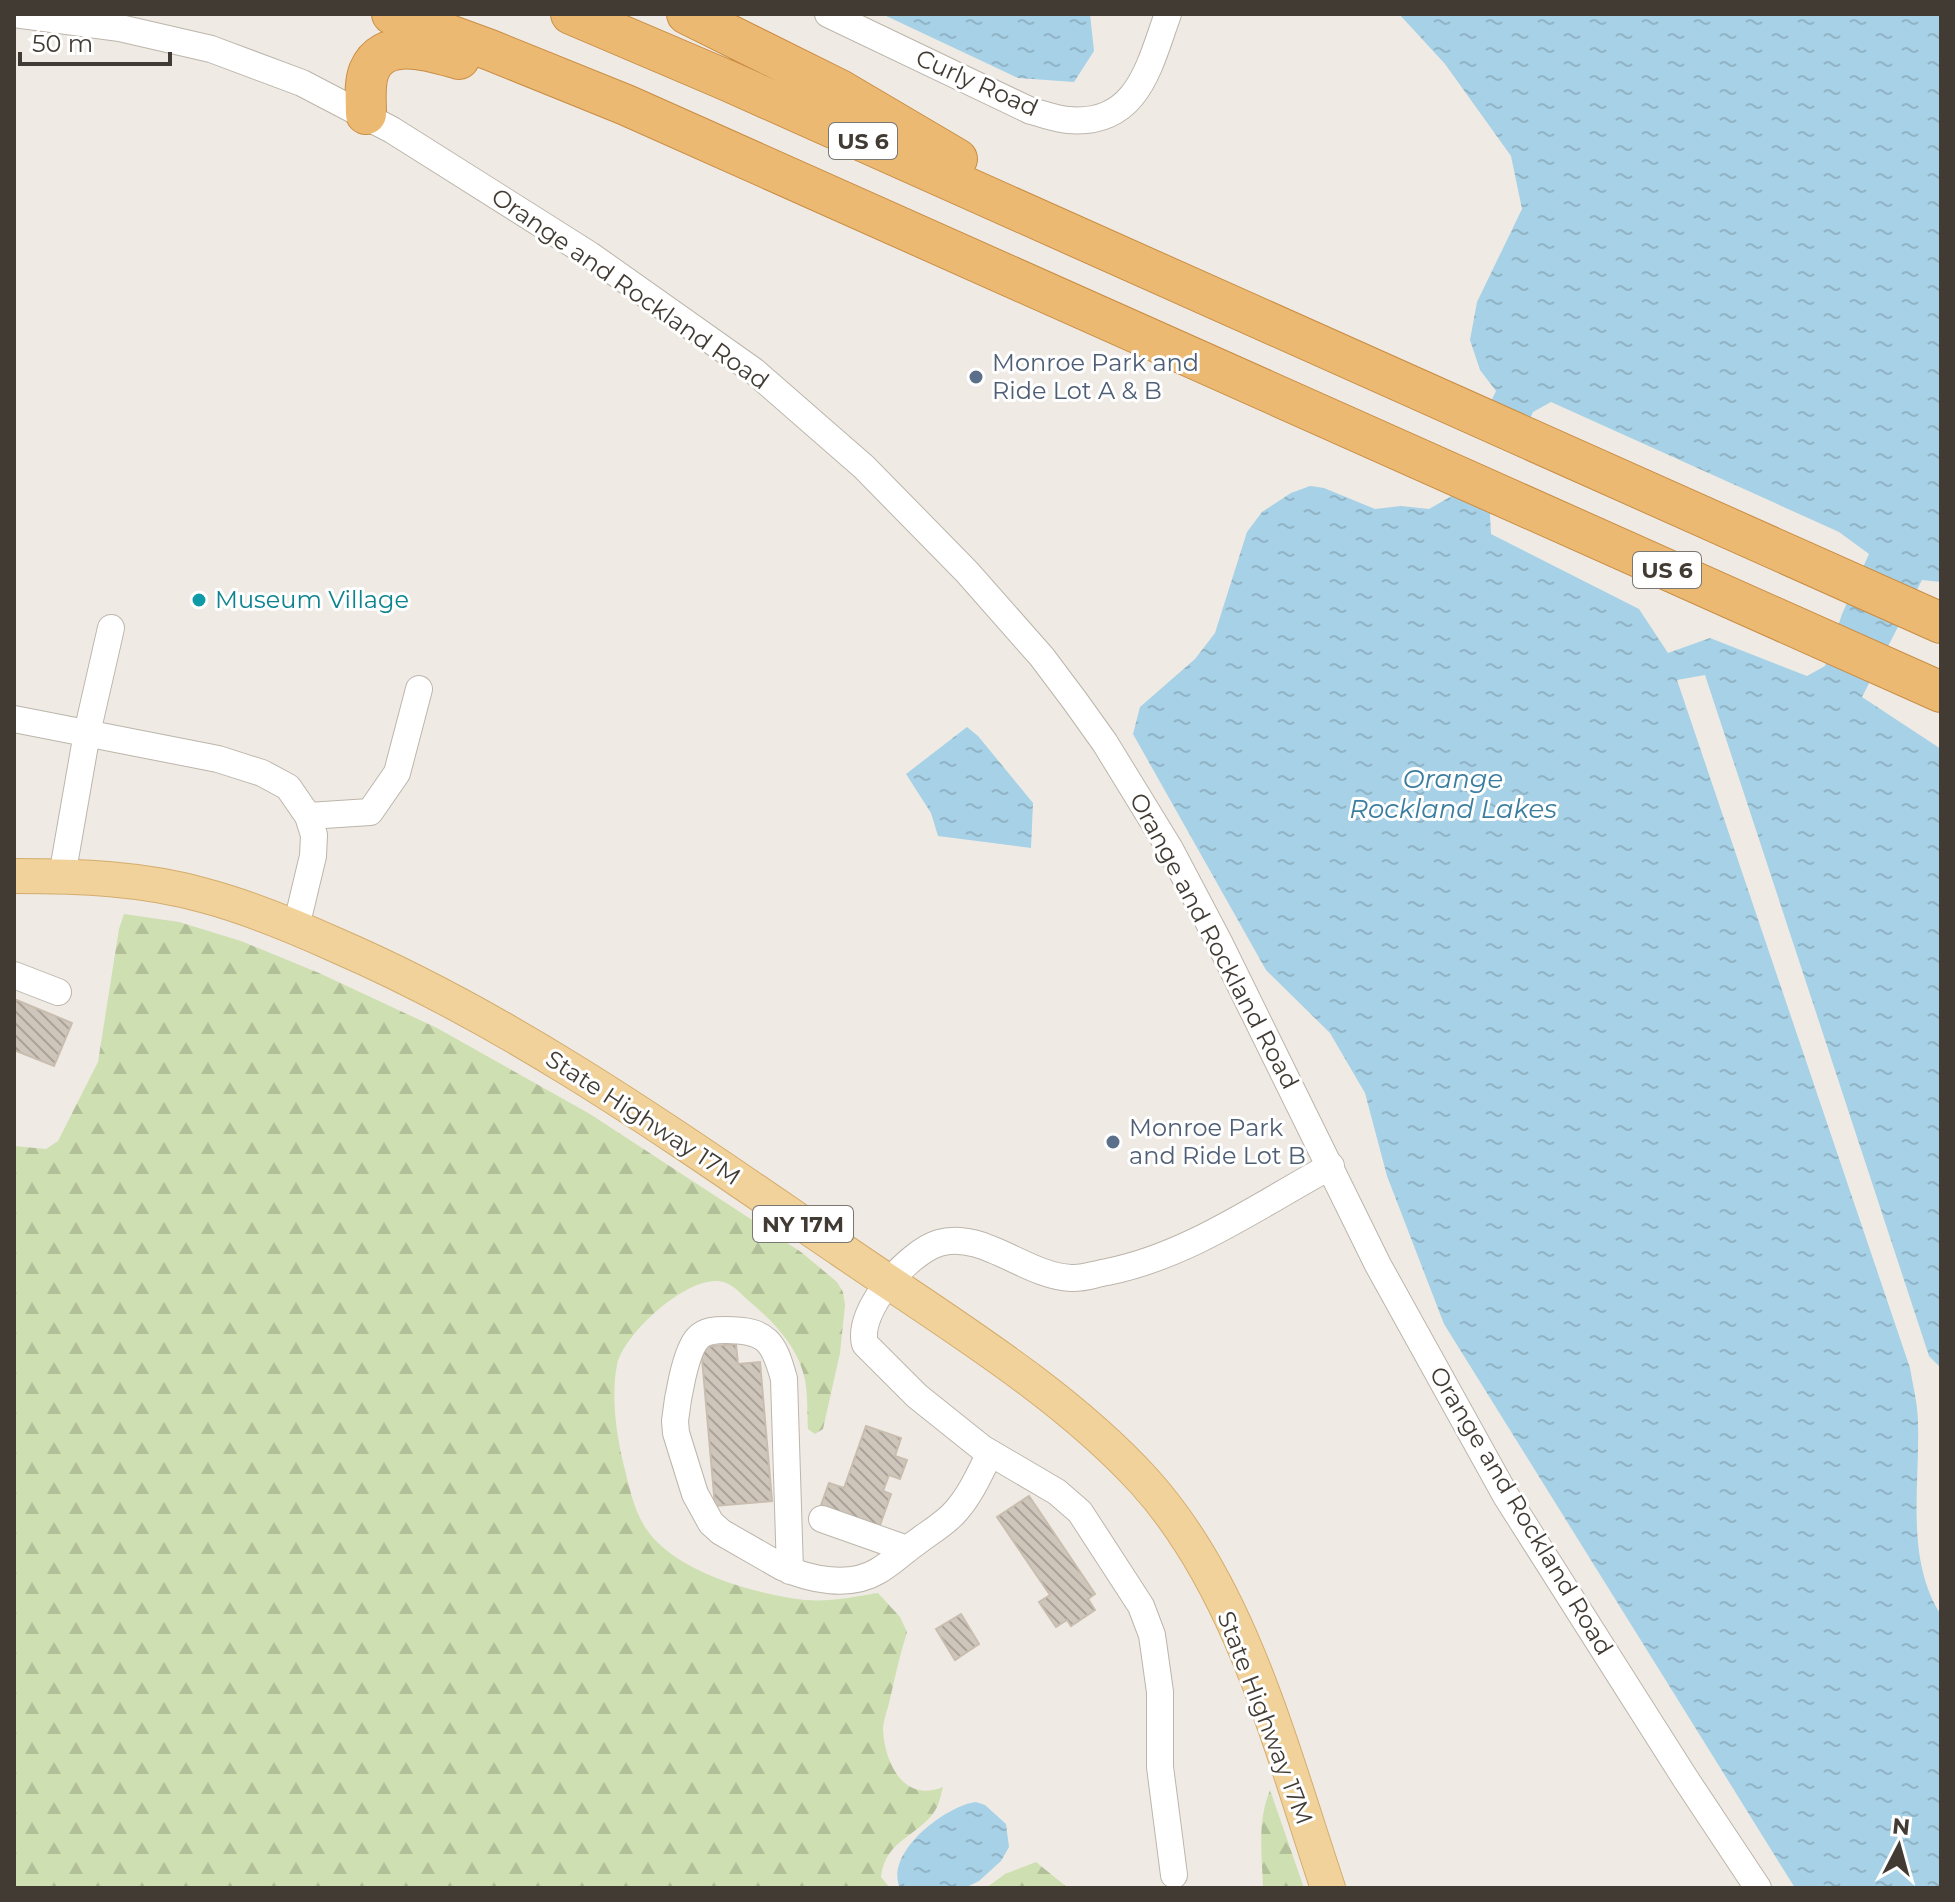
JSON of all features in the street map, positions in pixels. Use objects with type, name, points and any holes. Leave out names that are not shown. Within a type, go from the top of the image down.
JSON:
[{"type":"highway","name":"US 6","points":[[392,14],[561,77],[783,174],[1941,692]]},
{"type":"highway","name":"US 6","points":[[571,14],[674,57],[1930,618]]},
{"type":"highway","points":[[687,14],[840,90],[986,176],[1056,209],[1155,271]]},
{"type":"highway","points":[[366,114],[367,80],[373,63],[386,52],[417,49],[478,65],[643,130],[783,174]]},
{"type":"main road","name":"State Highway 17M","points":[[14,876],[137,882],[206,896],[296,927],[399,972],[514,1034],[661,1127],[1065,1406],[1144,1482],[1190,1543],[1234,1624],[1271,1720],[1328,1888]]},
{"type":"street","name":"Orange and Rockland Road","points":[[14,14],[120,28],[211,49],[302,83],[366,114],[590,255],[754,371],[864,467],[967,572],[1042,657],[1075,701],[1162,835],[1219,942],[1385,1278],[1506,1496],[1758,1888]]},
{"type":"street","name":"Curly Road","points":[[828,14],[1031,111],[1067,120],[1098,118],[1121,107],[1142,85],[1168,14]]},
{"type":"street","points":[[62,876],[87,733],[111,628]]},
{"type":"street","points":[[308,816],[370,812],[397,773],[419,689]]},
{"type":"street","points":[[14,719],[218,759],[262,773],[288,787],[308,816],[314,835],[313,856],[296,927]]},
{"type":"street","points":[[14,975],[58,992]]},
{"type":"street","points":[[1174,1875],[1160,1767],[1160,1692],[1148,1622],[1141,1606],[1080,1512],[1057,1492],[990,1453],[917,1396],[865,1344],[866,1318],[889,1282],[935,1244],[955,1239],[974,1242],[1032,1270],[1074,1279],[1153,1260],[1191,1244],[1331,1166]]},
{"type":"street","points":[[790,1571],[786,1402],[780,1365],[770,1343],[755,1331],[713,1330],[704,1333],[692,1345],[675,1421],[695,1494],[711,1523],[721,1532],[790,1571],[818,1579],[858,1578],[875,1573],[953,1515],[971,1490],[990,1453]]},
{"type":"street","points":[[822,1519],[907,1549]]},
{"type":"green space","points":[[124,914],[179,922],[241,941],[437,1028],[590,1114],[801,1252],[837,1282],[845,1305],[840,1353],[823,1429],[815,1434],[808,1429],[802,1368],[784,1336],[736,1289],[726,1283],[712,1281],[696,1286],[661,1307],[632,1337],[617,1365],[615,1414],[623,1462],[638,1514],[660,1545],[677,1558],[741,1587],[785,1597],[824,1600],[878,1593],[900,1617],[907,1632],[884,1722],[888,1756],[907,1785],[929,1791],[943,1787],[931,1816],[889,1854],[881,1877],[890,1888],[14,1888],[14,1146],[46,1149],[58,1141],[98,1062]]},
{"type":"green space","points":[[1270,1790],[1304,1888],[1263,1888],[1262,1826]]},
{"type":"green space","points":[[1036,1862],[1068,1888],[986,1888],[1005,1874]]},
{"type":"water","points":[[882,14],[1090,14],[1094,51],[1074,82],[1018,78]]},
{"type":"water","name":"Orange Rockland Lakes","points":[[1399,14],[1941,14],[1941,582],[1922,580],[1862,697],[1941,749],[1941,1368],[1929,1356],[1705,675],[1677,680],[1910,1368],[1918,1416],[1918,1546],[1922,1570],[1941,1615],[1941,1888],[1795,1888],[1444,1324],[1387,1176],[1365,1093],[1330,1033],[1266,970],[1133,734],[1140,707],[1195,659],[1215,633],[1247,532],[1262,512],[1291,493],[1310,486],[1324,488],[1375,509],[1401,506],[1429,509],[1450,497],[1469,447],[1496,391],[1480,370],[1470,340],[1477,302],[1522,209],[1511,156],[1445,64]],"holes":[[[1551,402],[1839,532],[1869,554],[1842,614],[1825,666],[1807,676],[1710,638],[1668,653],[1639,609],[1491,534],[1490,515],[1533,412]]]},
{"type":"water","points":[[967,727],[978,736],[1033,803],[1031,848],[938,836],[931,813],[906,774]]},
{"type":"water","points":[[976,1802],[985,1805],[1006,1824],[1009,1847],[1001,1861],[979,1881],[965,1888],[900,1888],[897,1874],[901,1860],[920,1833],[949,1812]]},
{"type":"pier","points":[[1534,420],[1495,514],[1459,464],[1475,428]]},
{"type":"building","points":[[14,999],[72,1023],[54,1066],[14,1050]]},
{"type":"building","points":[[736,1344],[738,1364],[760,1362],[772,1501],[715,1506],[701,1347]]},
{"type":"building","points":[[866,1426],[901,1438],[895,1456],[907,1460],[900,1479],[889,1475],[883,1491],[891,1494],[879,1528],[820,1508],[829,1483],[844,1488]]},
{"type":"building","points":[[1029,1496],[1095,1594],[1088,1599],[1095,1610],[1071,1626],[1067,1620],[1056,1627],[1039,1602],[1050,1595],[997,1517]]},
{"type":"building","points":[[961,1614],[979,1644],[955,1660],[936,1629]]},
{"type":"place","name":"Monroe Park and Ride Lot A & B","points":[[976,377]]},
{"type":"place","name":"Museum Village","points":[[199,600]]},
{"type":"place","name":"Monroe Park and Ride Lot B","points":[[1113,1142]]}]
